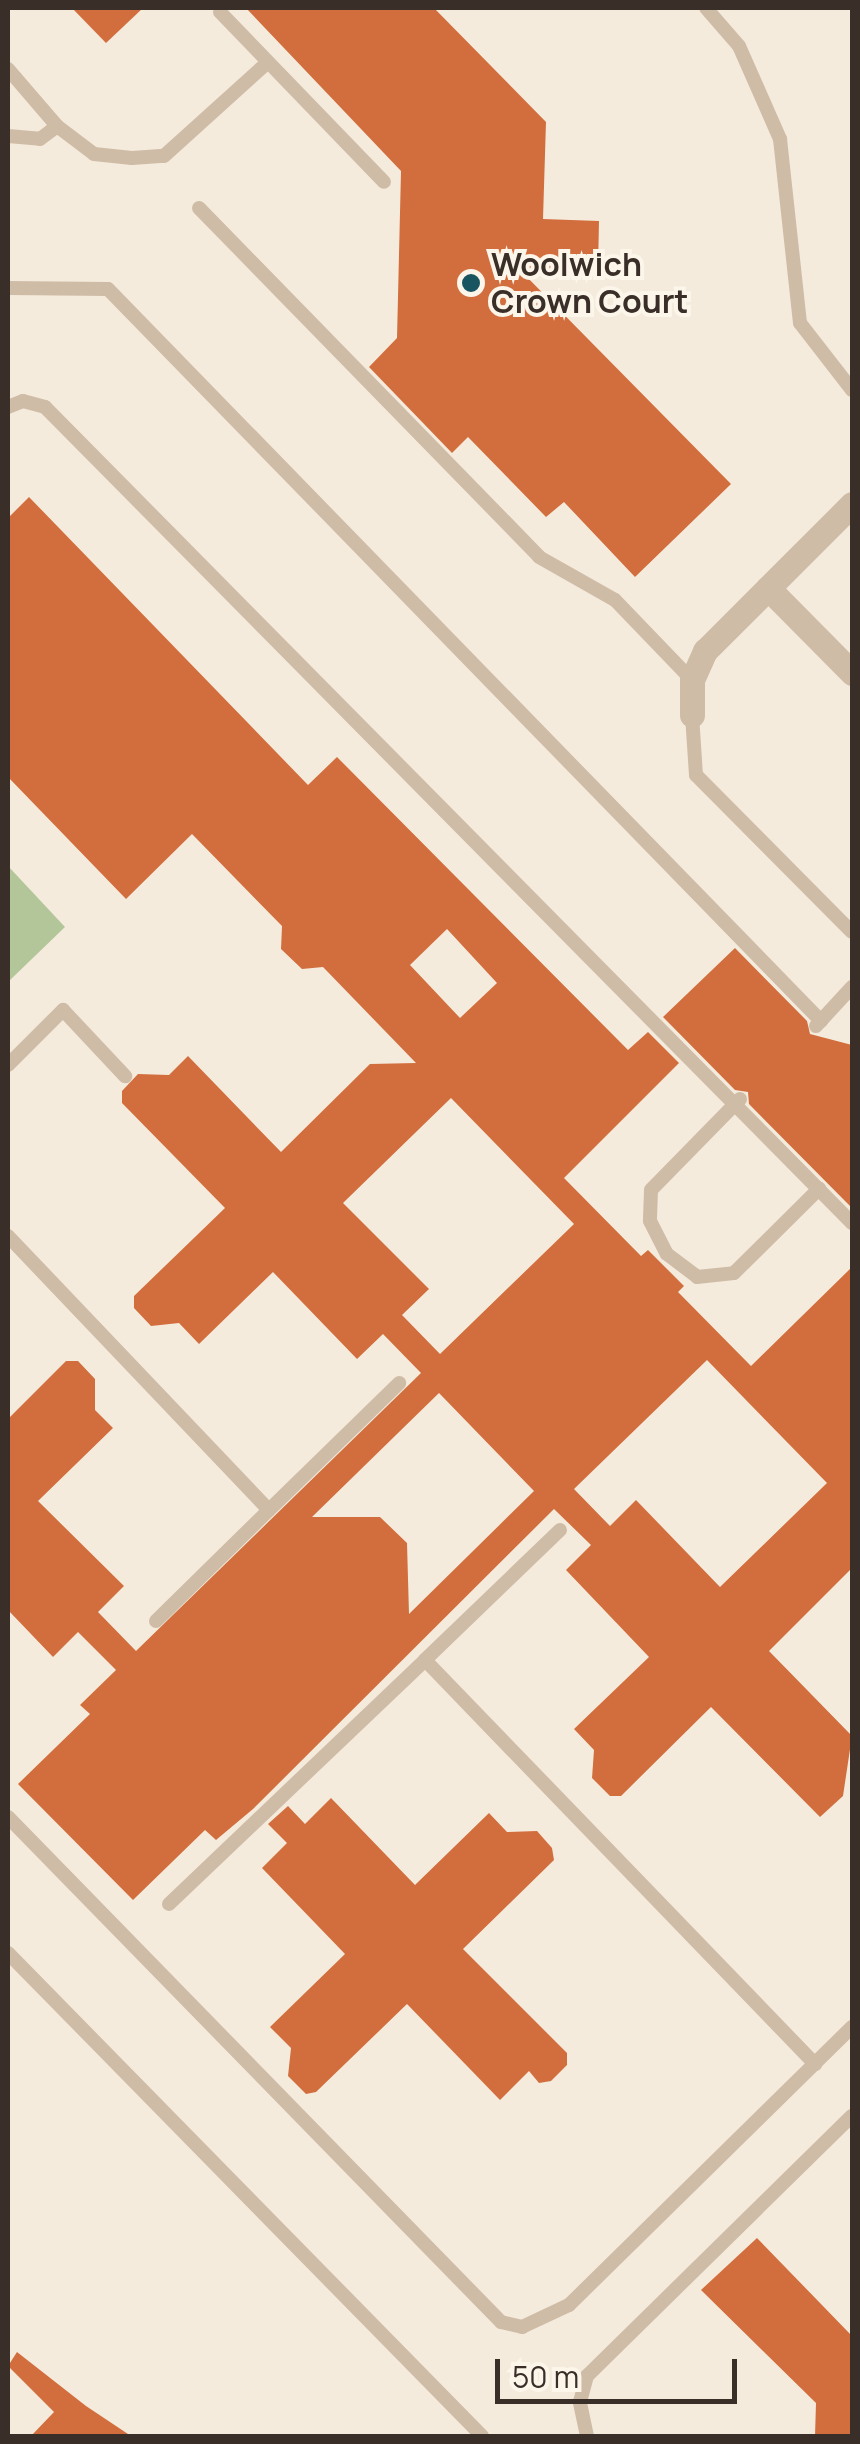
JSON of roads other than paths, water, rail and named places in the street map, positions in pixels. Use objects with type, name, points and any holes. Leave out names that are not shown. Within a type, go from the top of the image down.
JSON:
[{"type":"street","points":[[692,714],[692,680],[705,651],[852,504]]},
{"type":"street","points":[[768,588],[852,673]]},
{"type":"lane","points":[[706,8],[739,46],[780,140],[800,323],[852,390]]},
{"type":"lane","points":[[220,12],[384,182]]},
{"type":"lane","points":[[8,68],[57,126],[94,154],[164,156],[266,62]]},
{"type":"lane","points":[[8,136],[40,139],[57,126]]},
{"type":"lane","points":[[199,208],[539,557],[615,600],[692,680]]},
{"type":"lane","points":[[8,288],[108,289],[819,1023],[852,987]]},
{"type":"lane","points":[[8,407],[24,402],[45,407],[738,1101],[852,1223]]},
{"type":"lane","points":[[692,714],[696,774],[852,932]]},
{"type":"lane","points":[[8,1066],[63,1010],[126,1076]]},
{"type":"lane","points":[[738,1101],[651,1190],[650,1221],[667,1254],[696,1277],[734,1272],[819,1188]]},
{"type":"lane","points":[[8,1236],[269,1510]]},
{"type":"lane","points":[[156,1622],[399,1383]]},
{"type":"lane","points":[[169,1904],[560,1530]]},
{"type":"lane","points":[[425,1660],[816,2064]]},
{"type":"lane","points":[[8,1817],[500,2322],[522,2327],[569,2304],[852,2028]]},
{"type":"lane","points":[[8,1953],[482,2436]]},
{"type":"lane","points":[[588,2436],[580,2402],[587,2376],[852,2116]]},
{"type":"place","name":"Woolwich Crown Court","points":[[471,283]]}]
